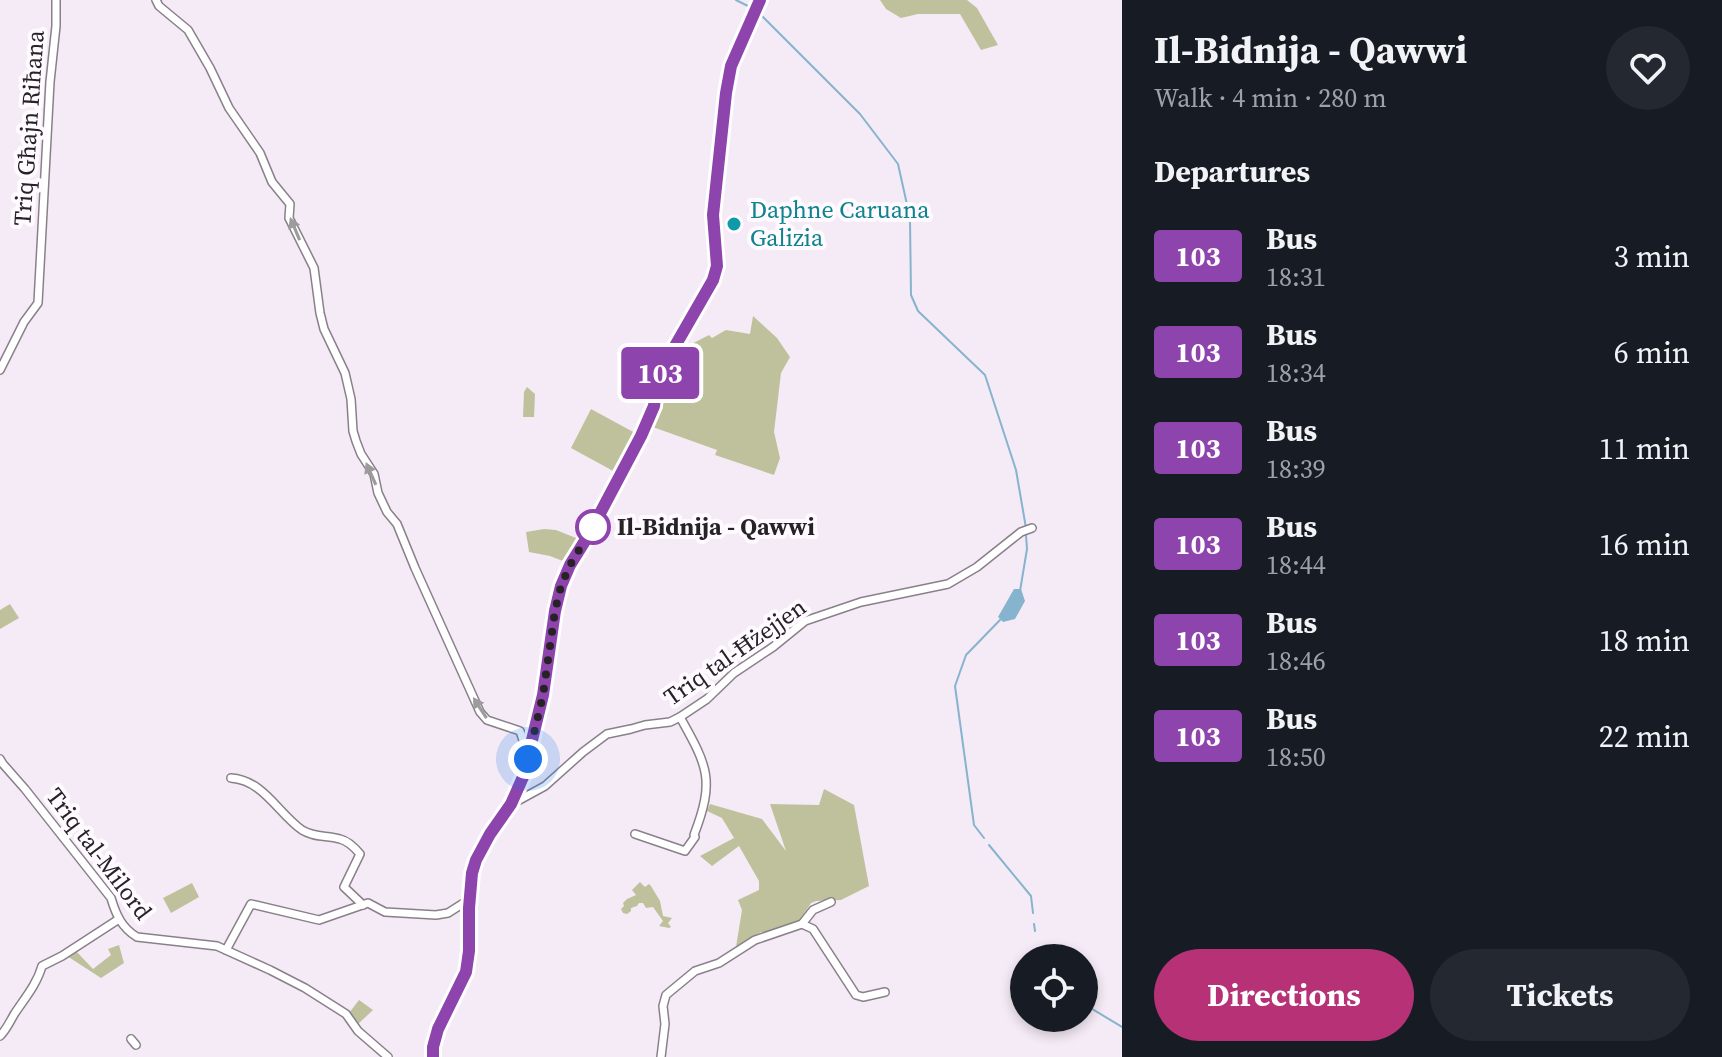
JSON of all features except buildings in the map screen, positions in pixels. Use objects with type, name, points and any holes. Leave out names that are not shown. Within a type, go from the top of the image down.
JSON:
[{"type":"street","name":"Triq Għajn Riħana","points":[[0,370],[24,322],[38,303],[56,0]]},
{"type":"street","points":[[156,0],[188,30],[229,108],[260,153],[272,182],[290,204],[289,218],[314,268],[324,329],[345,373],[353,431],[361,454],[374,474],[378,493],[397,524],[480,712],[487,720],[520,731],[528,759]]},
{"type":"street","points":[[433,1057],[438,1029],[466,972],[472,873],[476,860],[511,804],[528,759],[543,695],[561,586],[641,436],[654,406],[663,367],[713,280],[717,266],[713,215],[726,93],[731,66],[760,0]]},
{"type":"street","name":"Triq tal-Ħżejjen","points":[[511,804],[545,786],[607,734],[670,722],[680,717],[805,621],[861,602],[948,584],[977,567],[1021,532],[1032,528]]},
{"type":"street","points":[[635,834],[685,851],[695,837],[706,796],[706,774],[699,751],[680,717]]},
{"type":"street","name":"Triq tal-Milord","points":[[1,763],[111,898],[119,919],[129,932],[137,937],[217,946],[305,988],[346,1014],[358,1031],[388,1057]]},
{"type":"street","points":[[231,778],[243,779],[261,790],[304,831],[340,839],[353,846],[360,854],[344,887],[363,905]]},
{"type":"street","points":[[226,950],[251,904],[319,920],[368,903],[385,912],[436,915],[448,913],[470,899]]},
{"type":"street","points":[[661,1057],[666,995],[695,971],[719,963],[755,940],[802,924],[813,910],[831,902]]},
{"type":"street","points":[[0,1036],[38,979],[42,966],[119,919]]},
{"type":"street","points":[[802,924],[813,929],[856,995],[863,997],[885,992]]},
{"type":"green space","points":[[880,0],[967,0],[977,8],[998,45],[981,50],[960,14],[918,14],[901,18],[886,9]]},
{"type":"green space","points":[[753,316],[777,338],[790,357],[781,373],[774,432],[780,458],[774,475],[715,455],[717,450],[650,426],[658,416],[665,375],[676,352],[726,330],[750,334]]},
{"type":"green space","points":[[527,387],[535,394],[534,417],[523,417]]},
{"type":"green space","points":[[591,409],[637,434],[615,472],[571,448]]},
{"type":"green space","points":[[556,530],[581,540],[568,563],[529,552],[526,532]]},
{"type":"green space","points":[[10,604],[19,618],[0,629],[0,610]]},
{"type":"green space","points":[[824,789],[854,805],[869,886],[841,900],[811,903],[797,924],[761,932],[736,947],[742,910],[738,900],[759,890],[759,881],[739,846],[712,866],[700,856],[734,838],[722,818],[707,811],[710,804],[762,819],[786,851],[770,804],[819,805]]},
{"type":"green space","points":[[640,882],[645,887],[651,886],[660,901],[663,916],[672,918],[668,923],[671,927],[659,926],[663,921],[653,907],[646,908],[643,903],[631,908],[627,914],[623,913],[623,903],[636,895],[632,890]]},
{"type":"green space","points":[[192,883],[199,897],[171,913],[163,898]]},
{"type":"green space","points":[[119,945],[124,963],[101,978],[67,956],[75,950],[93,969],[111,955],[108,949]]},
{"type":"green space","points":[[359,1000],[373,1010],[357,1025],[349,1013]]},
{"type":"water","points":[[1014,589],[1021,589],[1025,601],[1015,619],[1003,622],[998,617]]},
{"type":"waterway","points":[[736,0],[752,8]]},
{"type":"waterway","points":[[760,14],[860,114],[898,164],[910,218],[911,295],[918,311],[985,375],[1016,470],[1026,528]]},
{"type":"waterway","points":[[1020,591],[1027,549],[1026,535]]},
{"type":"waterway","points":[[984,838],[974,825],[955,686],[966,655],[1000,620]]},
{"type":"waterway","points":[[989,845],[1031,896],[1033,913]]},
{"type":"waterway","points":[[1034,924],[1035,931]]},
{"type":"waterway","points":[[1098,1012],[1122,1027]]},
{"type":"bus line","name":"103","points":[[433,1057],[438,1029],[466,972],[472,873],[476,860],[511,804],[523,777],[543,695],[561,586],[641,436],[654,406],[663,367],[713,280],[717,266],[713,215],[726,93],[731,66],[760,0]]},
{"type":"place","name":"Daphne Caruana Galizia","points":[[734,224]]},
{"type":"place","name":"Il-Bidnija - Qawwi","points":[[593,527]]},
{"type":"route","points":[[528,759],[543,695],[561,586],[593,527]]}]
